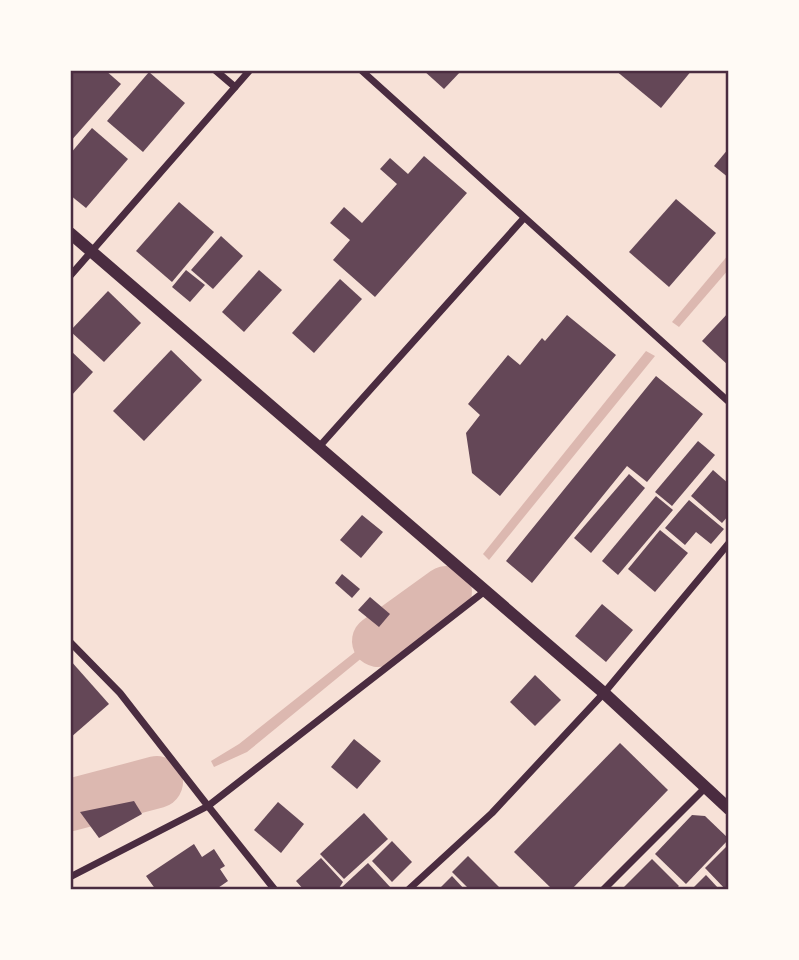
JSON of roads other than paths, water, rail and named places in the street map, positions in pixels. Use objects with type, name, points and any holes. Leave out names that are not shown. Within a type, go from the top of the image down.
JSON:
[{"type":"street","points":[[215,70],[235,87]]},
{"type":"street","points":[[70,276],[93,253],[250,70]]},
{"type":"street","points":[[361,70],[729,402]]},
{"type":"street","points":[[318,448],[524,218]]},
{"type":"street","points":[[70,233],[604,693],[729,809]]},
{"type":"street","points":[[408,890],[492,813],[604,693],[729,543]]},
{"type":"street","points":[[70,877],[208,806],[485,591]]},
{"type":"street","points":[[70,642],[120,693],[275,890]]},
{"type":"street","points":[[603,890],[706,788]]},
{"type":"waterway","points":[[378,641],[446,592]]},
{"type":"waterway","points":[[70,805],[157,782]]}]
